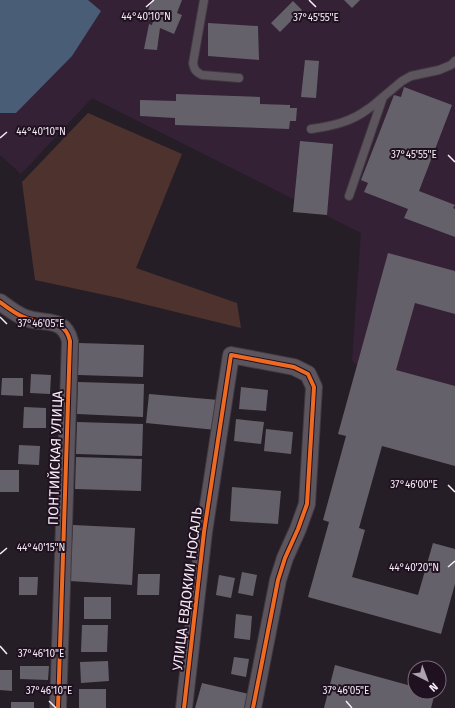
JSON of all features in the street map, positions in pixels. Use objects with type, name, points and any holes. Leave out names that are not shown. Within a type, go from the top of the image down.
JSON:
[{"type":"street","name":"ПОНТИЙСКАЯ УЛИЦА","points":[[0,302],[13,312],[28,319],[56,324],[63,327],[68,333],[70,341],[58,708]]},
{"type":"street","name":"УЛИЦА ЕВДОКИИ НОСАЛЬ","points":[[184,708],[204,532],[231,355],[294,367],[308,374],[314,387],[307,504],[285,558],[278,580],[253,708]]},
{"type":"lane","points":[[204,0],[193,63],[194,68],[197,73],[202,75],[239,78]]},
{"type":"lane","points":[[311,129],[331,126],[350,119],[368,110],[402,81],[411,76],[439,70],[451,65],[455,61]]},
{"type":"lane","points":[[349,196],[383,97]]},
{"type":"shaded area","points":[[0,0],[455,0],[455,444],[446,439],[352,361],[361,233],[92,98],[21,174],[0,155]]},
{"type":"shaded area","points":[[88,113],[182,154],[136,268],[237,303],[241,328],[119,298],[35,280],[22,182]]},
{"type":"water","points":[[0,0],[88,0],[101,11],[72,56],[16,113],[0,113]]},
{"type":"building","points":[[152,0],[182,0],[177,13],[182,15],[174,34],[160,28],[157,50],[144,49],[149,24],[152,25],[153,21],[145,18]]},
{"type":"building","points":[[344,0],[360,0],[352,8]]},
{"type":"building","points":[[293,1],[302,10],[280,32],[271,23]]},
{"type":"building","points":[[208,23],[258,26],[259,60],[208,56]]},
{"type":"building","points":[[305,60],[319,61],[316,98],[301,97]]},
{"type":"building","points":[[404,87],[452,105],[419,191],[455,205],[453,208],[455,209],[455,237],[404,218],[408,209],[364,192],[368,183],[361,180],[394,95],[401,97]]},
{"type":"building","points":[[176,94],[260,97],[260,104],[290,105],[290,108],[297,108],[296,121],[290,121],[289,129],[175,125],[175,118],[140,116],[140,100],[176,101]]},
{"type":"building","points":[[300,141],[333,144],[327,215],[293,212]]},
{"type":"building","points":[[388,253],[455,271],[455,314],[415,303],[396,370],[455,386],[455,466],[382,446],[359,528],[365,530],[352,577],[418,595],[433,543],[455,549],[455,584],[441,634],[308,597],[329,522],[323,520],[346,436],[338,434]]},
{"type":"building","points":[[79,343],[144,345],[143,377],[78,375]]},
{"type":"building","points":[[31,374],[51,375],[50,394],[30,393]]},
{"type":"building","points":[[2,378],[23,378],[23,396],[1,395]]},
{"type":"building","points":[[78,382],[144,384],[143,417],[77,414]]},
{"type":"building","points":[[241,387],[268,390],[266,411],[239,409]]},
{"type":"building","points":[[149,394],[219,400],[216,430],[146,423]]},
{"type":"building","points":[[24,407],[46,408],[46,428],[23,428]]},
{"type":"building","points":[[236,419],[264,422],[261,444],[234,441]]},
{"type":"building","points":[[77,422],[143,424],[142,456],[76,454]]},
{"type":"building","points":[[266,429],[293,432],[291,454],[264,451]]},
{"type":"building","points":[[19,445],[40,446],[39,465],[18,464]]},
{"type":"building","points":[[76,457],[142,459],[141,491],[75,489]]},
{"type":"building","points":[[0,470],[19,470],[19,492],[0,492]]},
{"type":"building","points":[[232,487],[281,491],[278,524],[230,521]]},
{"type":"building","points":[[73,525],[135,528],[132,585],[70,581]]},
{"type":"building","points":[[242,572],[257,575],[253,596],[238,593]]},
{"type":"building","points":[[138,574],[160,574],[159,595],[137,595]]},
{"type":"building","points":[[219,575],[235,578],[231,598],[216,595]]},
{"type":"building","points":[[19,577],[38,577],[37,595],[19,595]]},
{"type":"building","points":[[84,597],[111,597],[111,619],[84,619]]},
{"type":"building","points":[[236,614],[252,616],[250,640],[234,638]]},
{"type":"building","points":[[82,625],[108,625],[107,652],[81,652]]},
{"type":"building","points":[[234,657],[249,659],[246,677],[231,674]]},
{"type":"building","points":[[108,661],[109,681],[81,683],[80,662]]},
{"type":"building","points":[[335,665],[407,685],[407,700],[433,700],[431,708],[324,708]]},
{"type":"building","points":[[20,666],[49,666],[48,680],[20,679]]},
{"type":"building","points":[[0,670],[12,670],[12,691],[0,690]]},
{"type":"building","points":[[202,683],[249,694],[246,708],[195,708]]},
{"type":"building","points":[[79,689],[106,689],[106,708],[79,708]]},
{"type":"building","points":[[11,702],[34,702],[34,708],[11,708]]},
{"type":"cycle path","points":[[0,302],[23,317],[58,325],[67,333],[70,341],[58,708]]},
{"type":"cycle path","points":[[184,708],[204,532],[231,355],[294,367],[308,374],[314,387],[307,504],[285,558],[278,580],[253,708]]}]
